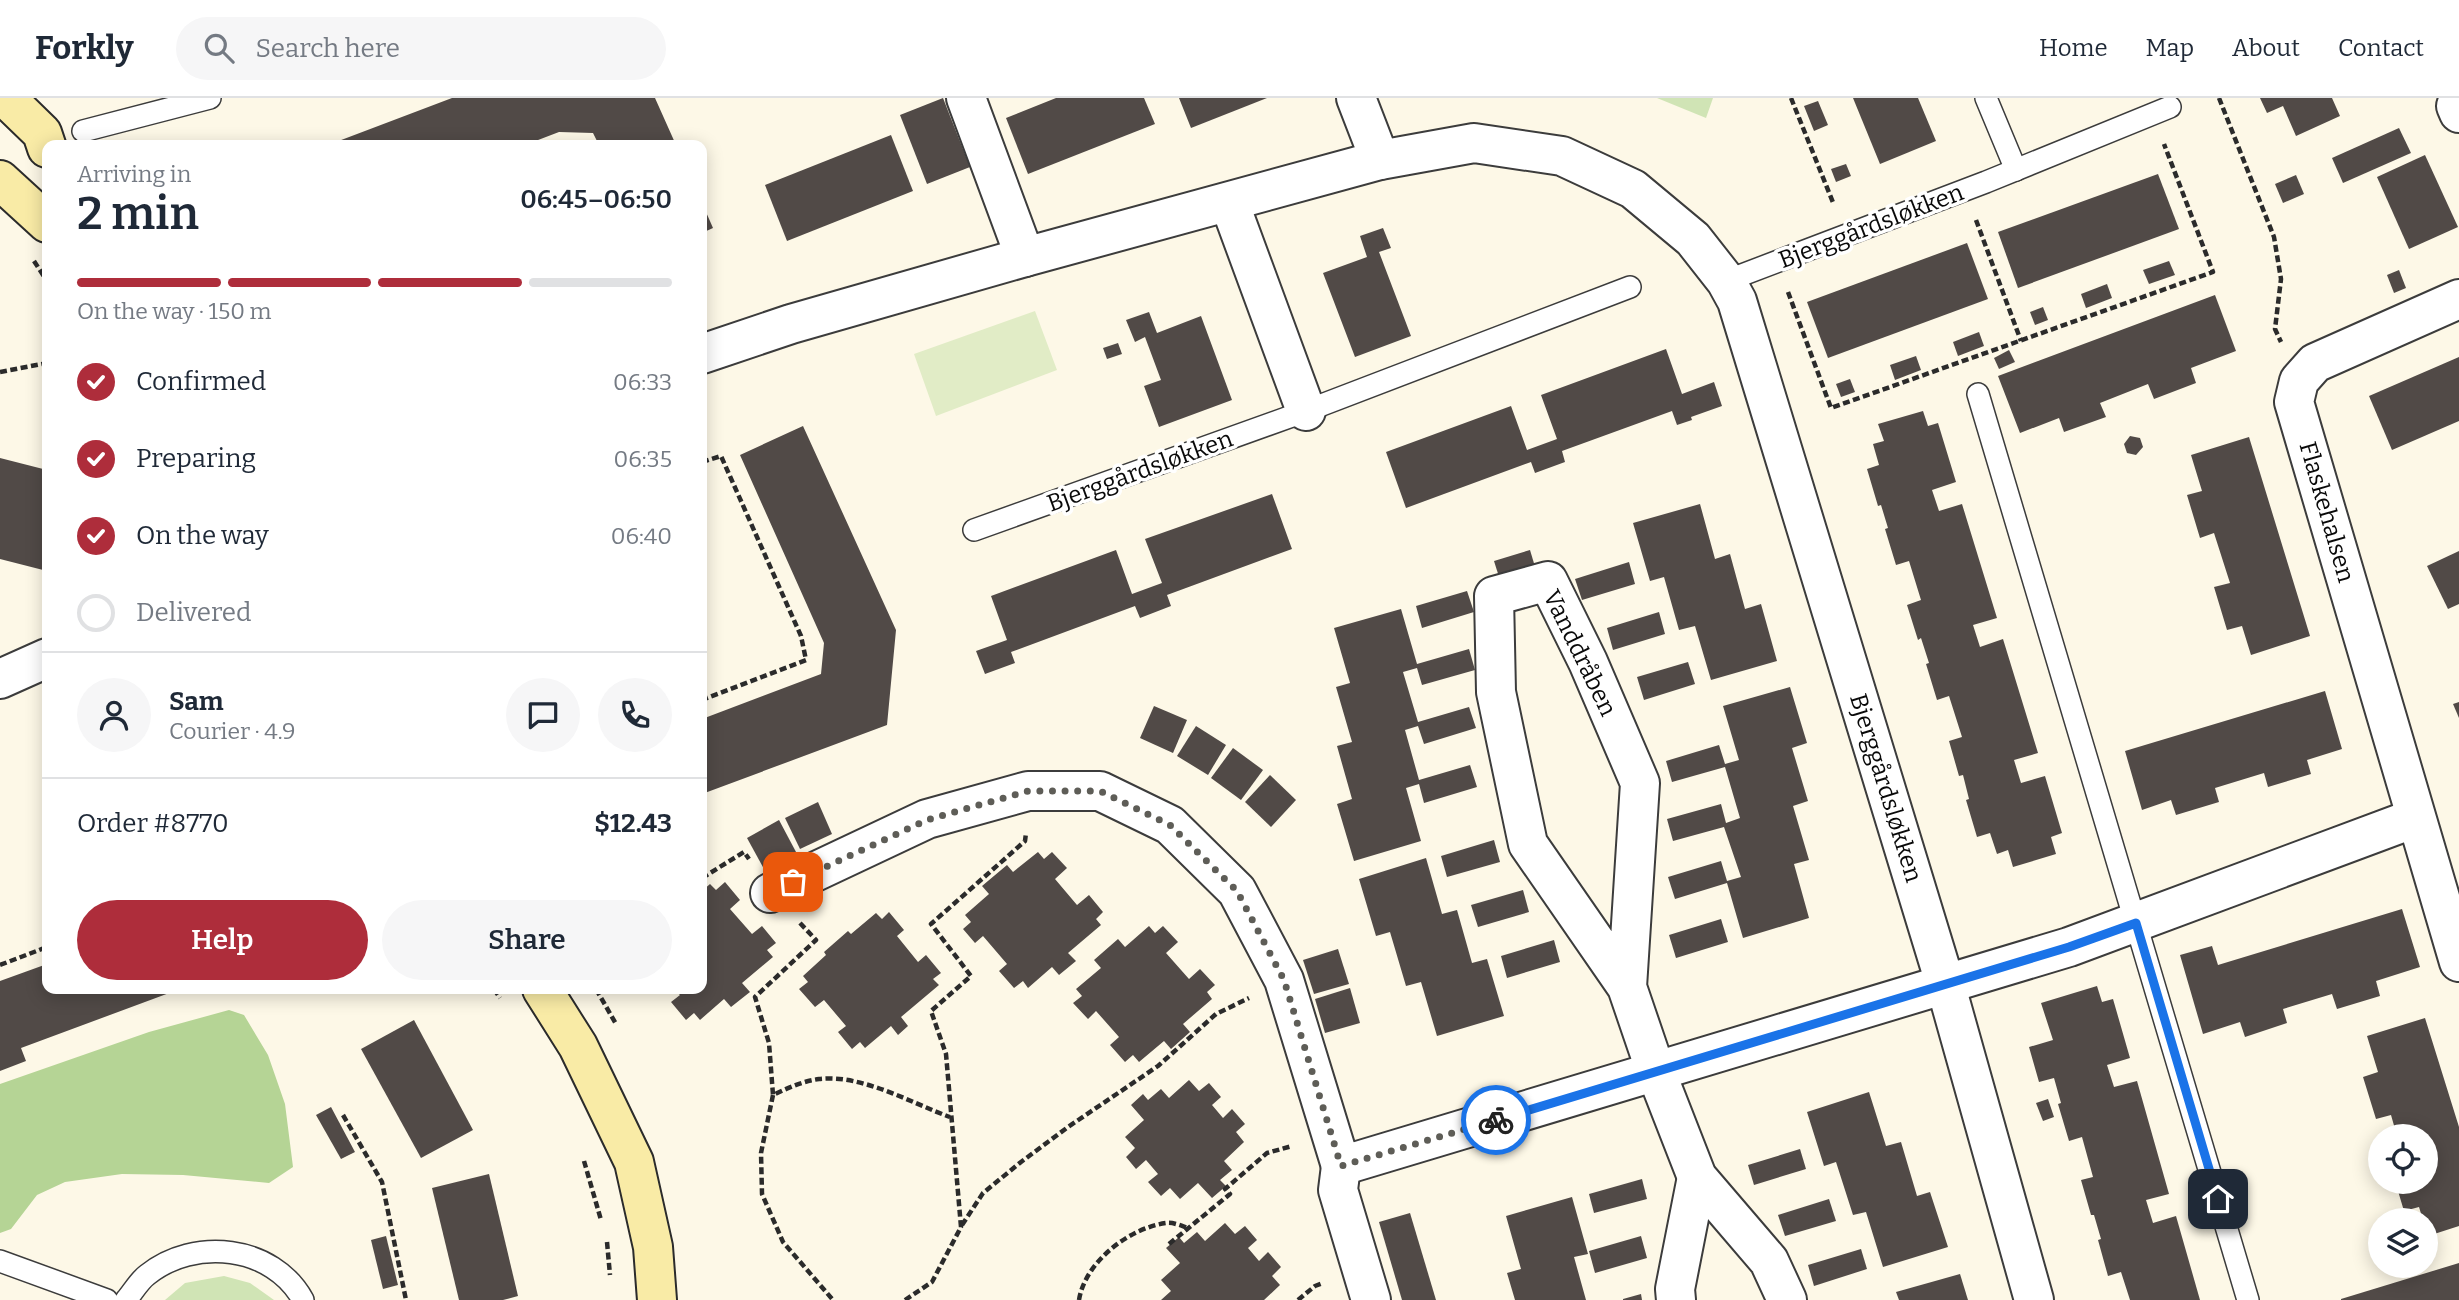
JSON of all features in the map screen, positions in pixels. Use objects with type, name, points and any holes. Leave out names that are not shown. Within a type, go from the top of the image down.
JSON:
[{"type":"street","points":[[6,98],[42,132],[44,140]]},
{"type":"street","points":[[966,98],[1025,257]]},
{"type":"street","points":[[1356,98],[1380,160]]},
{"type":"street","name":"Bjerggårdsløkken","points":[[707,352],[791,324],[1025,257],[1380,160],[1474,143],[1562,156],[1633,189],[1693,239],[1726,281],[1737,301],[1945,983],[2034,1300]]},
{"type":"street","points":[[0,180],[42,218]]},
{"type":"street","points":[[1229,202],[1306,411]]},
{"type":"street","points":[[2299,381],[2315,363],[2459,299]]},
{"type":"street","name":"Flaskehalsen","points":[[2299,381],[2294,402],[2459,962]]},
{"type":"street","name":"Vanddråben","points":[[1627,987],[1640,783],[1588,662],[1548,581],[1493,596],[1496,692],[1528,844],[1627,987],[1656,1072],[1698,1177],[1769,1261],[1787,1300]]},
{"type":"street","points":[[0,679],[42,660]]},
{"type":"street","points":[[770,893],[927,820],[1028,791],[1100,791],[1170,825],[1237,891],[1284,980],[1336,1150],[1338,1189],[1371,1300]]},
{"type":"street","points":[[1336,1150],[1656,1072],[2069,947],[2415,818]]},
{"type":"street","points":[[545,994],[578,1046],[634,1163],[653,1247],[657,1300]]},
{"type":"street","points":[[1676,1300],[1675,1289],[1698,1177]]},
{"type":"lane","points":[[83,131],[210,98]]},
{"type":"lane","points":[[1986,98],[2016,170]]},
{"type":"lane","name":"Bjerggårdsløkken","points":[[1726,281],[1965,190],[2161,111]]},
{"type":"lane","name":"Bjerggårdsløkken","points":[[974,530],[1306,411],[1630,287]]},
{"type":"lane","points":[[1978,394],[2248,1300]]},
{"type":"lane","points":[[127,1300],[146,1275],[186,1254],[224,1250],[266,1263],[295,1286],[303,1300]]},
{"type":"lane","points":[[0,1261],[107,1300]]},
{"type":"path","points":[[1791,98],[1846,235]]},
{"type":"path","points":[[2219,98],[2273,237],[2281,279],[2275,329],[2299,381]]},
{"type":"path","points":[[1777,261],[1831,408],[2213,272],[2161,111]]},
{"type":"path","points":[[1965,190],[2021,341]]},
{"type":"path","points":[[0,372],[42,364]]},
{"type":"path","points":[[707,460],[721,456],[801,636],[806,660],[707,698]]},
{"type":"path","points":[[961,1227],[946,1054],[931,1011],[971,976],[931,924],[1025,841],[1028,791]]},
{"type":"path","points":[[770,893],[816,940],[754,997],[769,1043],[773,1095],[761,1153],[762,1194],[783,1242],[832,1300]]},
{"type":"path","points":[[0,965],[42,949]]},
{"type":"path","points":[[905,1300],[932,1282],[961,1227],[984,1193],[1068,1127],[1158,1066],[1216,1014],[1284,980]]},
{"type":"path","points":[[498,994],[507,1008]]},
{"type":"path","points":[[773,1095],[803,1082],[836,1078],[878,1088],[950,1117]]},
{"type":"path","points":[[343,1115],[382,1182],[406,1300]]},
{"type":"path","points":[[1169,1244],[1230,1194],[1226,1189],[1267,1153],[1336,1150]]},
{"type":"path","points":[[583,1155],[602,1221]]},
{"type":"path","points":[[1079,1300],[1091,1272],[1106,1254],[1127,1237],[1168,1223],[1188,1228]]},
{"type":"path","points":[[606,1234],[612,1287]]},
{"type":"green space","points":[[1657,98],[1713,98],[1706,118]]},
{"type":"green space","points":[[1035,311],[1057,370],[936,416],[914,354]]},
{"type":"green space","points":[[229,1010],[244,1015],[268,1055],[285,1104],[293,1167],[269,1183],[183,1175],[122,1174],[65,1182],[37,1195],[11,1229],[0,1233],[0,1084],[149,1032]]},
{"type":"green space","points":[[224,1276],[250,1283],[274,1300],[165,1300],[185,1283]]},
{"type":"building","points":[[452,98],[655,98],[674,140],[596,140],[593,133],[559,132],[538,140],[341,140]]},
{"type":"building","points":[[943,98],[970,167],[927,184],[900,115]]},
{"type":"building","points":[[1056,98],[1144,98],[1155,124],[1028,174],[1006,118]]},
{"type":"building","points":[[1179,98],[1267,98],[1191,128]]},
{"type":"building","points":[[1853,98],[1918,98],[1936,141],[1880,164]]},
{"type":"building","points":[[2260,98],[2332,98],[2340,116],[2296,136],[2283,106],[2267,113]]},
{"type":"building","points":[[1818,101],[1828,125],[1814,131],[1804,106]]},
{"type":"building","points":[[2399,128],[2411,153],[2343,183],[2332,158]]},
{"type":"building","points":[[891,135],[913,191],[787,241],[765,185]]},
{"type":"building","points":[[2425,155],[2458,227],[2409,249],[2377,177]]},
{"type":"building","points":[[1846,164],[1851,176],[1836,182],[1831,169]]},
{"type":"building","points":[[2158,174],[2179,229],[2018,288],[1998,232]]},
{"type":"building","points":[[2296,175],[2304,194],[2283,203],[2275,184]]},
{"type":"building","points":[[707,214],[713,228],[707,231]]},
{"type":"building","points":[[1383,228],[1391,248],[1379,252],[1411,336],[1355,357],[1323,273],[1367,257],[1360,236]]},
{"type":"building","points":[[1967,243],[1988,299],[1828,358],[1807,302]]},
{"type":"building","points":[[2169,261],[2175,275],[2149,284],[2143,270]]},
{"type":"building","points":[[2399,270],[2406,288],[2394,293],[2387,275]]},
{"type":"building","points":[[2107,284],[2112,298],[2086,308],[2081,294]]},
{"type":"building","points":[[2215,295],[2236,351],[2191,368],[2196,383],[2154,399],[2148,384],[2100,403],[2106,417],[2064,432],[2059,418],[2020,433],[1998,376]]},
{"type":"building","points":[[2043,307],[2048,320],[2035,325],[2030,312]]},
{"type":"building","points":[[1149,312],[1157,333],[1201,316],[1232,400],[1159,427],[1144,386],[1161,380],[1145,337],[1135,342],[1126,320]]},
{"type":"building","points":[[1979,332],[1984,346],[1958,356],[1953,342]]},
{"type":"building","points":[[1118,343],[1122,354],[1107,359],[1103,348]]},
{"type":"building","points":[[1666,349],[1682,394],[1714,382],[1722,406],[1677,425],[1672,411],[1562,451],[1565,462],[1535,473],[1531,462],[1406,508],[1386,452],[1511,406],[1527,450],[1557,439],[1541,395]]},
{"type":"building","points":[[2009,350],[2015,362],[1999,369],[1994,358]]},
{"type":"building","points":[[1916,356],[1921,370],[1895,380],[1890,365]]},
{"type":"building","points":[[2459,357],[2459,421],[2392,450],[2369,396]]},
{"type":"building","points":[[1850,379],[1855,392],[1841,397],[1836,384]]},
{"type":"building","points":[[1923,411],[1928,426],[1938,423],[1956,482],[1932,490],[1939,511],[1962,504],[1997,618],[1973,625],[1980,647],[2003,639],[2038,753],[2014,760],[2021,783],[2045,776],[2062,833],[2051,837],[2056,854],[2013,867],[2008,850],[1997,854],[1990,833],[1977,837],[1966,800],[1969,799],[1963,775],[1959,776],[1949,741],[1962,737],[1949,696],[1937,700],[1926,664],[1929,663],[1921,638],[1918,640],[1907,605],[1921,600],[1909,561],[1896,565],[1885,529],[1888,528],[1867,469],[1879,465],[1873,444],[1884,441],[1878,424]]},
{"type":"building","points":[[803,426],[896,630],[887,725],[707,792],[707,717],[821,674],[824,643],[740,455]]},
{"type":"building","points":[[2130,436],[2140,438],[2143,447],[2136,455],[2127,453],[2124,444]]},
{"type":"building","points":[[2249,437],[2310,636],[2251,655],[2242,626],[2227,630],[2214,587],[2230,583],[2214,533],[2200,538],[2187,495],[2202,491],[2191,455]]},
{"type":"building","points":[[0,458],[42,469],[42,570],[0,559]]},
{"type":"building","points":[[1272,494],[1292,549],[1167,595],[1171,606],[1140,618],[1135,606],[1011,652],[1015,663],[985,674],[976,651],[1007,640],[991,596],[1116,550],[1132,594],[1162,583],[1145,539]]},
{"type":"building","points":[[1700,504],[1715,559],[1730,554],[1745,609],[1761,604],[1777,661],[1711,680],[1695,626],[1679,630],[1664,577],[1650,581],[1633,523]]},
{"type":"building","points":[[1530,550],[1536,570],[1500,580],[1494,561]]},
{"type":"building","points":[[2459,551],[2459,604],[2448,609],[2427,566]]},
{"type":"building","points":[[1629,562],[1635,584],[1582,600],[1575,579]]},
{"type":"building","points":[[1467,591],[1474,612],[1422,628],[1416,606]]},
{"type":"building","points":[[1401,609],[1417,664],[1469,649],[1475,670],[1422,685],[1417,668],[1403,672],[1418,722],[1469,707],[1476,728],[1424,744],[1418,726],[1405,730],[1419,780],[1470,765],[1477,787],[1424,803],[1419,784],[1406,788],[1421,841],[1354,861],[1337,804],[1352,799],[1337,746],[1352,742],[1336,687],[1350,683],[1334,628]]},
{"type":"building","points":[[1659,612],[1665,634],[1613,650],[1607,628]]},
{"type":"building","points":[[1688,662],[1695,684],[1644,700],[1637,677]]},
{"type":"building","points":[[1790,687],[1807,743],[1792,748],[1808,801],[1793,806],[1809,860],[1794,864],[1809,918],[1743,938],[1727,883],[1675,899],[1668,877],[1721,861],[1727,881],[1741,877],[1724,827],[1673,841],[1667,819],[1721,804],[1726,823],[1740,818],[1725,767],[1672,782],[1666,761],[1719,745],[1725,764],[1739,760],[1723,706]]},
{"type":"building","points":[[2325,691],[2342,749],[2307,760],[2311,774],[2268,787],[2264,773],[2215,788],[2219,802],[2176,815],[2171,800],[2142,810],[2125,751]]},
{"type":"building","points":[[2459,702],[2459,718],[2453,704]]},
{"type":"building","points":[[1154,706],[1187,720],[1173,753],[1140,738]]},
{"type":"building","points":[[1196,726],[1226,745],[1208,775],[1177,756]]},
{"type":"building","points":[[1233,748],[1263,770],[1241,800],[1211,778]]},
{"type":"building","points":[[1270,775],[1296,800],[1271,827],[1245,802]]},
{"type":"building","points":[[818,802],[832,834],[800,849],[785,818]]},
{"type":"building","points":[[779,820],[796,852],[764,869],[747,838]]},
{"type":"building","points":[[1494,840],[1500,862],[1447,877],[1441,856]]},
{"type":"building","points":[[1038,852],[1044,859],[1052,852],[1067,868],[1055,879],[1077,905],[1089,895],[1103,912],[1096,919],[1101,925],[1068,953],[1076,961],[1059,975],[1052,967],[1028,988],[1023,981],[1014,988],[999,971],[1007,964],[983,936],[975,943],[963,929],[971,922],[965,915],[989,894],[982,886],[1007,865],[1013,872]]},
{"type":"building","points":[[1426,858],[1442,914],[1457,910],[1472,963],[1487,959],[1504,1016],[1437,1036],[1421,982],[1406,986],[1390,932],[1376,936],[1359,879]]},
{"type":"building","points":[[725,882],[740,900],[730,909],[752,934],[762,926],[776,943],[767,950],[773,957],[742,983],[750,992],[731,1007],[724,999],[700,1020],[694,1013],[686,1020],[671,1002],[679,994],[707,994],[707,887],[710,884],[716,890]]},
{"type":"building","points":[[1523,890],[1529,912],[1478,927],[1471,905]]},
{"type":"building","points":[[2402,909],[2420,967],[2376,981],[2380,996],[2337,1009],[2332,994],[2283,1009],[2287,1023],[2245,1037],[2240,1022],[2203,1034],[2180,955],[2212,946],[2218,965]]},
{"type":"building","points":[[889,912],[904,930],[897,936],[918,962],[926,955],[941,973],[933,979],[939,985],[901,1017],[908,1026],[898,1035],[891,1026],[865,1048],[860,1042],[852,1049],[838,1032],[846,1026],[824,1000],[815,1007],[799,989],[808,982],[803,976],[826,955],[824,952],[848,931],[851,934],[876,913],[882,919]]},
{"type":"building","points":[[1721,919],[1728,942],[1676,958],[1669,935]]},
{"type":"building","points":[[1149,926],[1155,933],[1163,926],[1178,942],[1166,953],[1189,979],[1200,969],[1215,985],[1207,992],[1212,999],[1183,1024],[1190,1032],[1171,1049],[1164,1041],[1139,1062],[1133,1055],[1125,1062],[1110,1045],[1119,1037],[1096,1011],[1088,1019],[1073,1003],[1082,996],[1076,989],[1101,968],[1094,960],[1118,939],[1125,947]]},
{"type":"building","points":[[1554,940],[1560,962],[1507,978],[1501,956]]},
{"type":"building","points":[[1338,949],[1349,984],[1314,994],[1303,960]]},
{"type":"building","points":[[42,966],[42,994],[167,994],[21,1048],[26,1061],[0,1071],[0,981]]},
{"type":"building","points":[[2097,986],[2102,1002],[2113,999],[2130,1058],[2107,1065],[2114,1087],[2137,1081],[2169,1194],[2146,1200],[2153,1223],[2176,1216],[2200,1300],[2130,1300],[2121,1272],[2108,1276],[2098,1240],[2101,1239],[2081,1180],[2093,1177],[2082,1137],[2069,1141],[2058,1104],[2061,1103],[2054,1078],[2039,1082],[2029,1047],[2053,1040],[2041,1003]]},
{"type":"building","points":[[1350,988],[1360,1023],[1325,1033],[1315,999]]},
{"type":"building","points":[[2425,1018],[2459,1127],[2459,1226],[2438,1233],[2438,1208],[2403,1208],[2399,1194],[2438,1194],[2438,1124],[2394,1124],[2391,1115],[2376,1119],[2363,1077],[2378,1072],[2367,1036]]},
{"type":"building","points":[[414,1020],[473,1130],[421,1158],[361,1049]]},
{"type":"building","points":[[1189,1080],[1199,1091],[1209,1083],[1221,1097],[1212,1105],[1223,1118],[1232,1109],[1245,1124],[1236,1132],[1244,1142],[1224,1161],[1232,1170],[1220,1180],[1226,1186],[1212,1198],[1198,1183],[1180,1199],[1170,1188],[1161,1196],[1148,1182],[1158,1174],[1146,1160],[1136,1169],[1126,1157],[1135,1148],[1125,1137],[1144,1120],[1131,1105],[1143,1094],[1148,1100],[1161,1089],[1169,1098]]},
{"type":"building","points":[[1869,1092],[1886,1146],[1901,1142],[1917,1196],[1930,1192],[1948,1247],[1883,1267],[1866,1212],[1853,1215],[1836,1162],[1824,1166],[1807,1112]]},
{"type":"building","points":[[2048,1099],[2054,1117],[2043,1121],[2036,1103]]},
{"type":"building","points":[[331,1107],[355,1152],[341,1159],[316,1115]]},
{"type":"building","points":[[1800,1149],[1806,1169],[1754,1185],[1748,1165]]},
{"type":"building","points":[[489,1174],[518,1296],[503,1300],[459,1300],[432,1188]]},
{"type":"building","points":[[1642,1179],[1647,1199],[1594,1213],[1589,1194]]},
{"type":"building","points":[[1572,1197],[1588,1254],[1574,1257],[1586,1300],[1515,1300],[1507,1273],[1521,1269],[1506,1216]]},
{"type":"building","points":[[1829,1199],[1836,1221],[1785,1236],[1778,1215]]},
{"type":"building","points":[[1410,1213],[1436,1300],[1402,1300],[1379,1222]]},
{"type":"building","points":[[1225,1223],[1235,1234],[1245,1226],[1257,1240],[1248,1248],[1259,1261],[1268,1252],[1281,1267],[1272,1276],[1280,1285],[1264,1300],[1161,1300],[1171,1291],[1161,1280],[1180,1263],[1166,1248],[1179,1237],[1184,1243],[1197,1232],[1205,1241]]},
{"type":"building","points":[[386,1236],[398,1285],[383,1289],[371,1240]]},
{"type":"building","points":[[1641,1236],[1647,1258],[1595,1273],[1589,1251]]},
{"type":"building","points":[[1861,1249],[1867,1269],[1814,1286],[1808,1265]]},
{"type":"building","points":[[2459,1263],[2459,1300],[2341,1300],[2410,1278],[2438,1278],[2438,1269]]},
{"type":"building","points":[[1960,1274],[1968,1300],[1899,1300],[1896,1292]]},
{"type":"building","points":[[1641,1294],[1642,1300],[1623,1300],[1623,1299]]},
{"type":"way so far","points":[[793,882],[927,820],[1028,791],[1100,791],[1170,825],[1237,891],[1284,980],[1341,1166],[1496,1120]]},
{"type":"route","points":[[1496,1120],[2069,947],[2136,923],[2218,1199]]}]
